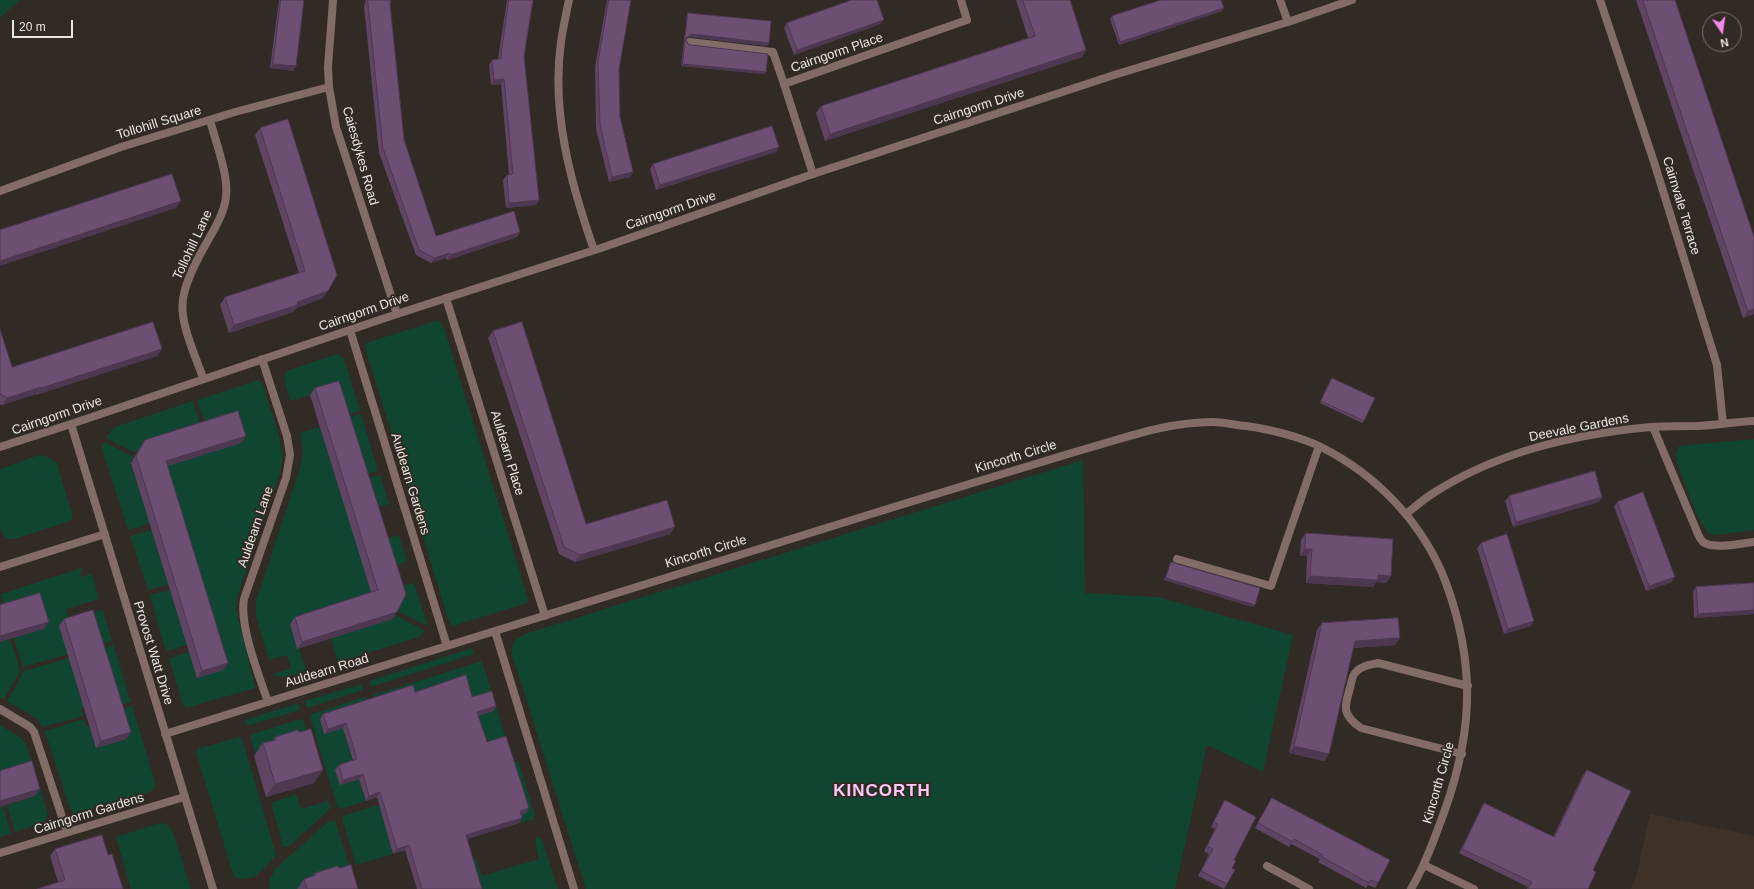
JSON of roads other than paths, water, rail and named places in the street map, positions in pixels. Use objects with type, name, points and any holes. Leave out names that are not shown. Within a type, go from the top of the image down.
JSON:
[{"type":"street","name":"Caiesdykes Road","points":[[333,0],[328,67],[329,87],[336,127],[397,314]]},
{"type":"street","points":[[569,0],[561,43],[559,108],[570,174],[594,250]]},
{"type":"street","name":"Cairngorm Place","points":[[813,174],[784,84],[967,20],[961,0]]},
{"type":"street","points":[[1280,0],[1288,22]]},
{"type":"street","name":"Cairngorm Drive","points":[[0,447],[203,378],[594,250],[813,174],[1114,75],[1288,22],[1352,0]]},
{"type":"street","name":"Cairnvale Terrace","points":[[1600,0],[1654,162],[1717,364],[1723,424]]},
{"type":"street","points":[[690,42],[773,52],[784,84]]},
{"type":"street","name":"Tollohill Square","points":[[0,191],[121,147],[210,120],[329,87]]},
{"type":"street","name":"Tollohill Lane","points":[[203,378],[184,322],[182,307],[184,294],[199,256],[216,228],[226,197],[226,183],[210,120]]},
{"type":"street","name":"Auldearn Place","points":[[446,298],[545,616]]},
{"type":"street","name":"Auldearn Gardens","points":[[350,330],[447,646]]},
{"type":"street","name":"Auldearn Lane","points":[[262,359],[288,436],[290,455],[286,478],[242,607],[245,624],[268,702]]},
{"type":"street","name":"Deevale Gardens","points":[[1406,514],[1435,492],[1492,462],[1527,449],[1608,432],[1653,427],[1754,421]]},
{"type":"street","name":"Kincorth Circle","points":[[495,631],[701,566],[1138,434],[1176,425],[1214,422],[1267,429],[1319,446],[1360,472],[1384,492],[1406,514],[1429,546],[1445,580],[1460,624],[1468,686],[1467,720],[1462,754],[1448,803],[1424,865],[1412,889]]},
{"type":"street","name":"Provost Watt Drive","points":[[71,424],[213,889]]},
{"type":"street","points":[[1653,427],[1702,542],[1710,546],[1718,546],[1754,542]]},
{"type":"street","points":[[1177,559],[1271,586],[1319,446]]},
{"type":"street","points":[[0,567],[105,534]]},
{"type":"street","points":[[495,631],[574,889]]},
{"type":"street","name":"Auldearn Road","points":[[165,734],[495,631]]},
{"type":"street","points":[[1462,754],[1361,728],[1351,721],[1346,713],[1346,702],[1355,673],[1365,666],[1378,663],[1468,686]]},
{"type":"street","points":[[0,708],[30,727],[34,732],[67,832]]},
{"type":"street","name":"Cairngorm Gardens","points":[[0,853],[184,797]]},
{"type":"street","points":[[1424,865],[1474,889]]},
{"type":"street","points":[[1267,866],[1309,889]]},
{"type":"district","name":"KINCORTH","points":[[882,791]]}]
